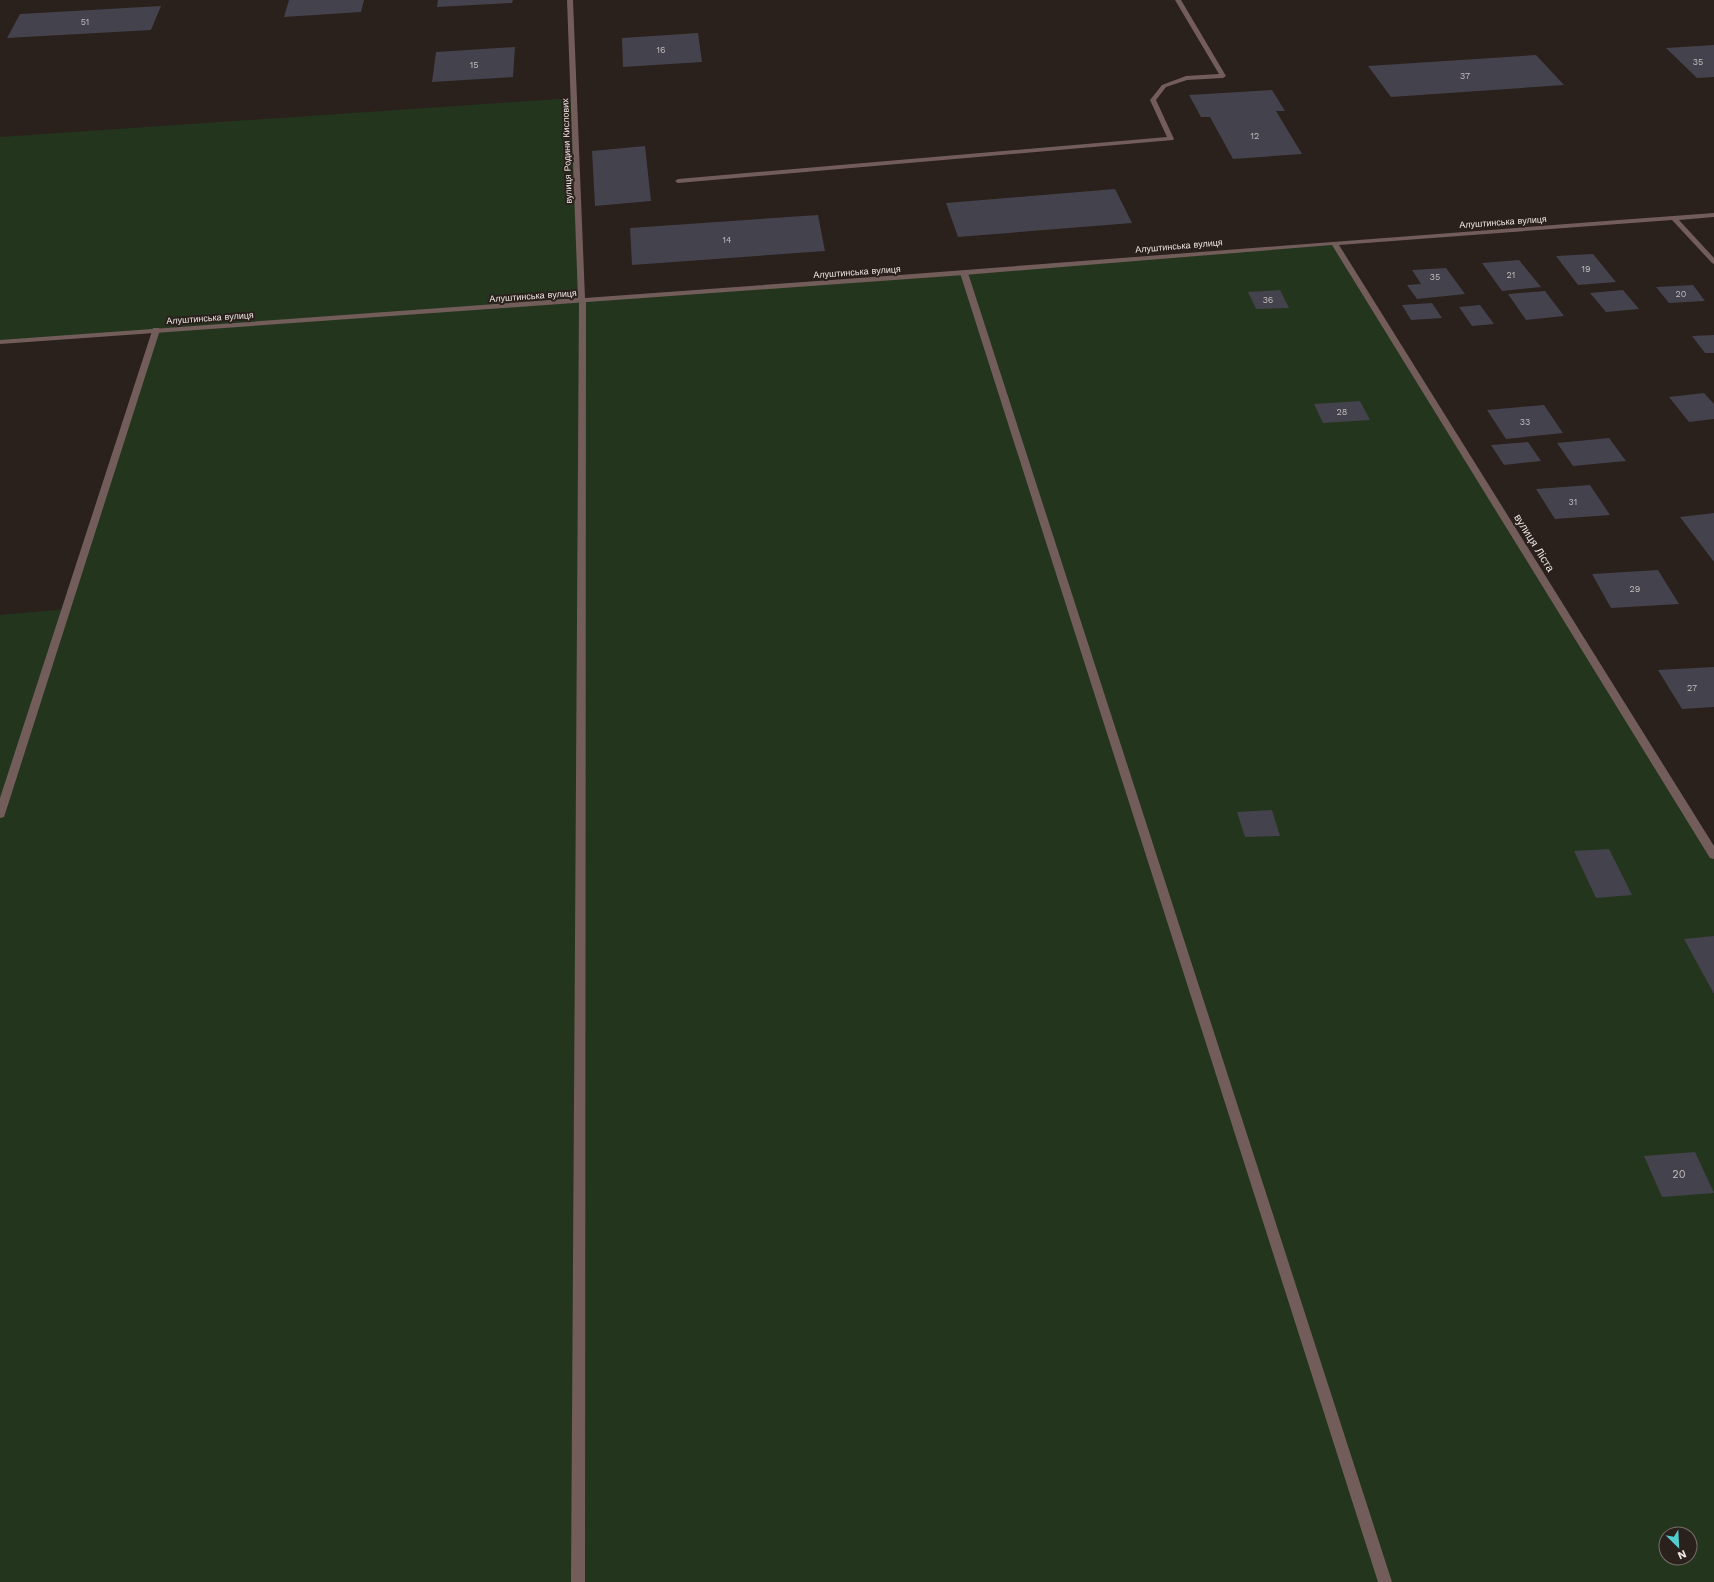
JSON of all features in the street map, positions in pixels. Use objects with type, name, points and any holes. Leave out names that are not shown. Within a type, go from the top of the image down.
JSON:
[{"type":"street","name":"вулиця Родини Кислових","points":[[570,0],[582,301],[578,1582]]},
{"type":"street","points":[[678,181],[1171,139],[1153,100],[1164,86],[1186,78],[1223,76],[1178,0]]},
{"type":"street","name":"Алуштинська вулиця","points":[[0,342],[964,273],[1334,243],[1714,215]]},
{"type":"street","points":[[1675,219],[1714,262]]},
{"type":"street","name":"вулиця Ліста","points":[[1334,243],[1714,855]]},
{"type":"street","points":[[964,273],[1385,1582]]},
{"type":"street","points":[[0,814],[156,330]]},
{"type":"green space","points":[[574,98],[582,301],[1334,243],[1714,855],[1714,1582],[0,1582],[0,615],[66,609],[156,331],[0,342],[0,137]]},
{"type":"building","points":[[289,0],[364,0],[361,12],[284,17]]},
{"type":"building","points":[[438,0],[513,0],[512,3],[437,7]]},
{"type":"building","points":[[161,6],[151,30],[7,38],[20,14]]},
{"type":"building","points":[[698,33],[702,62],[623,67],[622,38]]},
{"type":"building","points":[[1714,45],[1714,77],[1697,78],[1666,48]]},
{"type":"building","points":[[515,47],[513,77],[432,82],[436,52]]},
{"type":"building","points":[[1536,55],[1564,85],[1391,97],[1368,66]]},
{"type":"building","points":[[1272,90],[1285,111],[1276,111],[1302,154],[1233,159],[1210,117],[1201,117],[1189,95]]},
{"type":"building","points":[[645,146],[651,201],[595,206],[592,151]]},
{"type":"building","points":[[1115,189],[1132,223],[958,237],[946,203]]},
{"type":"building","points":[[818,215],[825,251],[632,265],[630,228]]},
{"type":"building","points":[[1593,254],[1616,282],[1578,285],[1556,256]]},
{"type":"building","points":[[1519,260],[1541,287],[1502,291],[1482,263]]},
{"type":"building","points":[[1446,268],[1465,294],[1417,299],[1407,285],[1421,284],[1412,270]]},
{"type":"building","points":[[1693,285],[1705,301],[1669,303],[1656,287]]},
{"type":"building","points":[[1280,290],[1289,308],[1256,309],[1248,292]]},
{"type":"building","points":[[1623,290],[1639,309],[1606,312],[1590,293]]},
{"type":"building","points":[[1545,291],[1564,316],[1526,320],[1508,294]]},
{"type":"building","points":[[1432,303],[1442,318],[1411,320],[1402,305]]},
{"type":"building","points":[[1480,305],[1494,324],[1472,326],[1459,307]]},
{"type":"building","points":[[1714,335],[1714,353],[1705,353],[1692,336]]},
{"type":"building","points":[[1704,393],[1714,404],[1714,419],[1689,422],[1669,397]]},
{"type":"building","points":[[1360,401],[1370,420],[1323,423],[1314,404]]},
{"type":"building","points":[[1544,405],[1563,433],[1506,439],[1487,410]]},
{"type":"building","points":[[1609,438],[1626,461],[1573,466],[1557,443]]},
{"type":"building","points":[[1528,442],[1541,461],[1504,465],[1491,445]]},
{"type":"building","points":[[1590,485],[1610,515],[1555,519],[1536,489]]},
{"type":"building","points":[[1714,513],[1714,562],[1680,517]]},
{"type":"building","points":[[1658,570],[1679,604],[1611,608],[1592,574]]},
{"type":"building","points":[[1714,667],[1714,707],[1682,709],[1658,670]]},
{"type":"building","points":[[1272,810],[1280,836],[1245,837],[1237,812]]},
{"type":"building","points":[[1609,849],[1632,895],[1596,898],[1574,851]]},
{"type":"building","points":[[1714,936],[1714,994],[1684,939]]},
{"type":"building","points":[[1695,1152],[1714,1193],[1662,1197],[1644,1156]]}]
